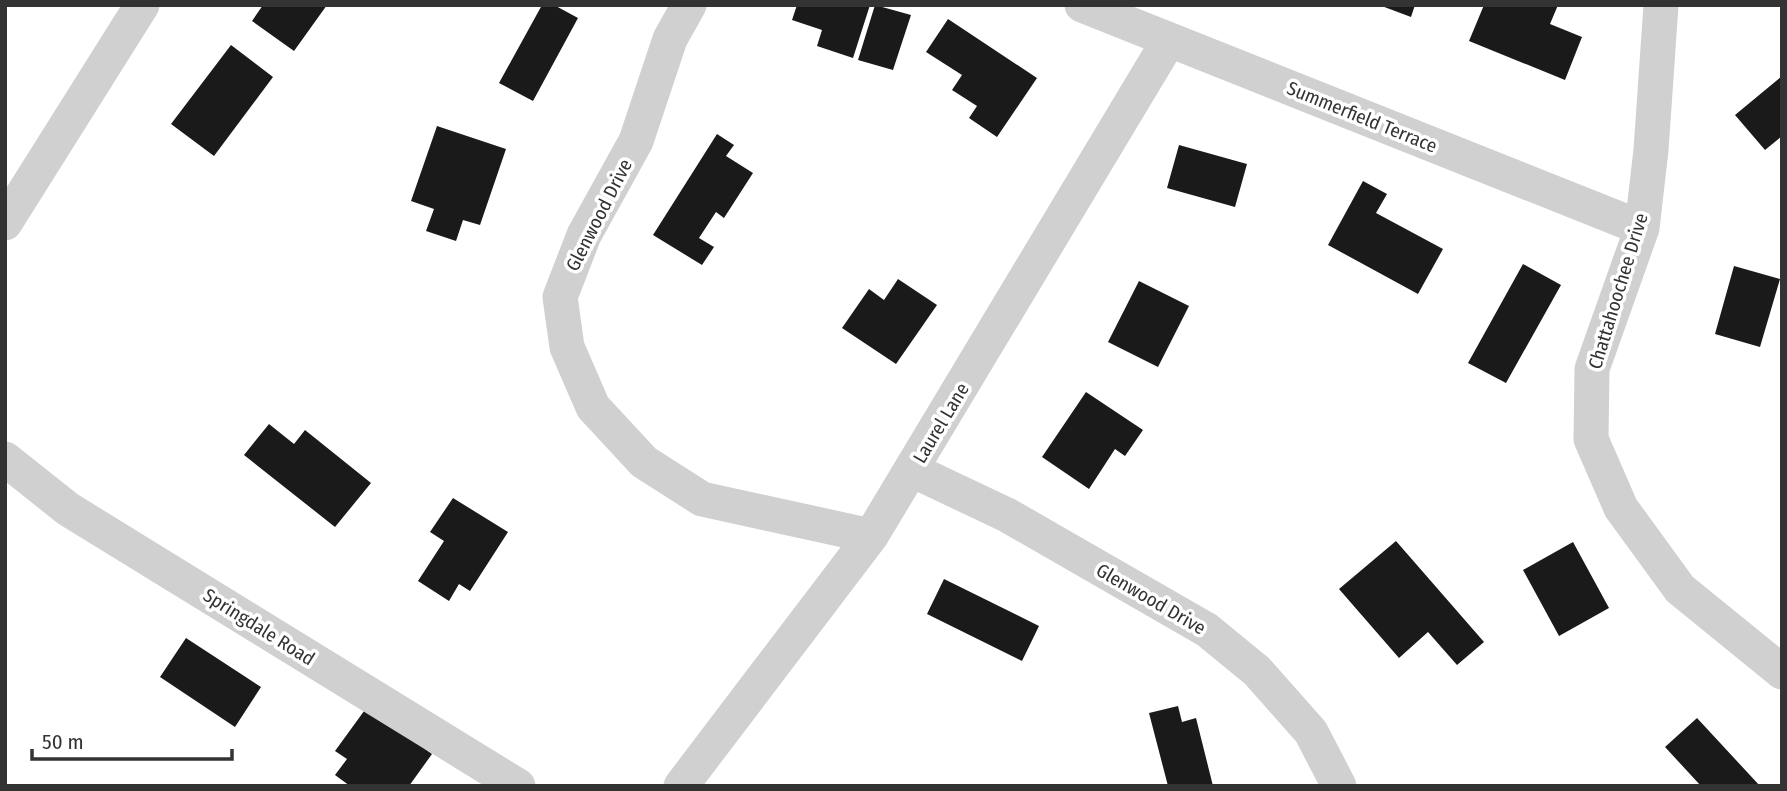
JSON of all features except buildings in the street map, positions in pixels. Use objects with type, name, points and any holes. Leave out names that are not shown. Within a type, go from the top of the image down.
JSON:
[{"type":"street","points":[[5,223],[142,5]]},
{"type":"street","name":"Glenwood Drive","points":[[689,5],[670,39],[636,141],[584,235],[560,297],[567,347],[593,407],[644,462],[702,499],[871,536]]},
{"type":"street","name":"Summerfield Terrace","points":[[1082,5],[1642,228]]},
{"type":"street","name":"Chattahoochee Drive","points":[[1661,5],[1651,150],[1642,228],[1592,369],[1591,439],[1621,508],[1680,589],[1782,672]]},
{"type":"street","name":"Laurel Lane","points":[[681,786],[871,536],[1169,40]]},
{"type":"street","name":"Springdale Road","points":[[5,459],[68,509],[518,786]]},
{"type":"street","name":"Glenwood Drive","points":[[912,470],[1007,515],[1207,630],[1257,671],[1311,732],[1339,786]]}]
